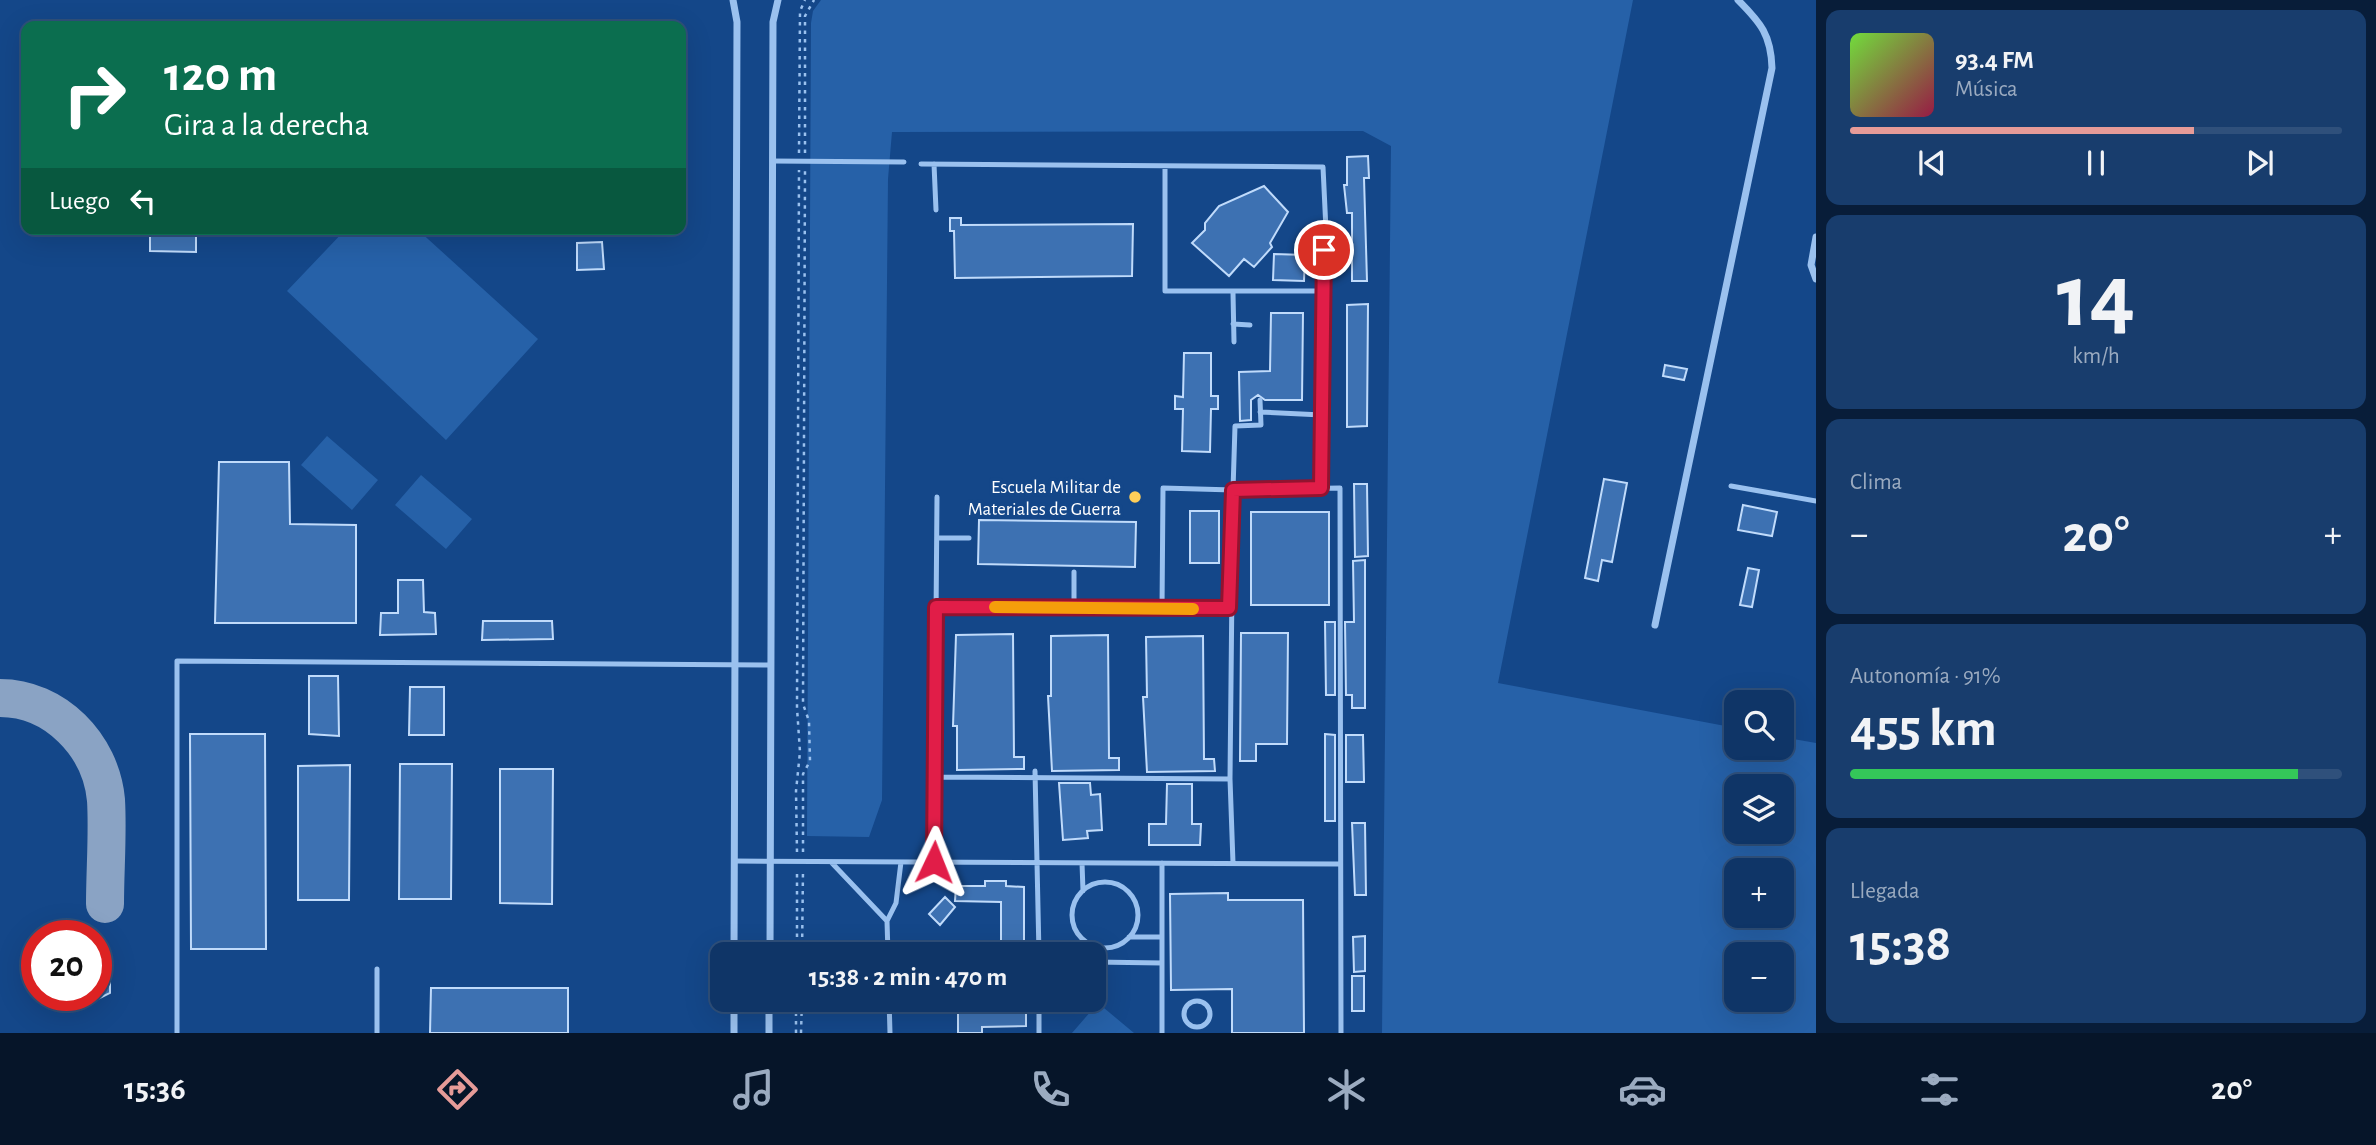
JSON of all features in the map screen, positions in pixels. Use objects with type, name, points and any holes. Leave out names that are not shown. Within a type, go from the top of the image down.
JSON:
[{"type":"street","points":[[733,0],[737,22],[734,942]]},
{"type":"street","points":[[769,942],[772,22],[778,0]]},
{"type":"street","points":[[1655,625],[1772,68],[1771,44],[1756,19],[1738,0]]},
{"type":"street","points":[[1816,237],[1811,265],[1816,279]]},
{"type":"street","points":[[734,1012],[734,1033]]},
{"type":"street","points":[[769,1012],[769,1033]]},
{"type":"lane","points":[[772,161],[904,162]]},
{"type":"lane","points":[[921,164],[1324,167],[1321,488]]},
{"type":"lane","points":[[934,164],[936,210]]},
{"type":"lane","points":[[1165,166],[1165,291],[1322,291]]},
{"type":"lane","points":[[1293,283],[1293,293]]},
{"type":"lane","points":[[1233,293],[1234,342]]},
{"type":"lane","points":[[1264,293],[1265,304]]},
{"type":"lane","points":[[1233,324],[1250,325]]},
{"type":"lane","points":[[1233,863],[1229,608],[1235,426],[1261,425],[1260,400]]},
{"type":"lane","points":[[1260,412],[1322,415]]},
{"type":"lane","points":[[1731,486],[1816,501]]},
{"type":"lane","points":[[1163,610],[1163,488],[1340,488],[1342,1033]]},
{"type":"lane","points":[[934,862],[937,777],[936,497]]},
{"type":"lane","points":[[937,538],[969,538]]},
{"type":"lane","points":[[1074,572],[1074,607]]},
{"type":"lane","points":[[936,607],[1163,610],[1229,608]]},
{"type":"lane","points":[[177,1033],[177,661],[771,665]]},
{"type":"lane","points":[[1035,771],[1039,942]]},
{"type":"lane","points":[[937,777],[1230,779]]},
{"type":"lane","points":[[734,861],[1340,864]]},
{"type":"lane","points":[[831,862],[887,921]]},
{"type":"lane","points":[[888,942],[887,921],[896,902],[901,862]]},
{"type":"lane","points":[[1082,863],[1083,891]]},
{"type":"lane","points":[[1162,863],[1162,1033]]},
{"type":"lane","points":[[1129,937],[1137,922],[1138,912],[1130,894],[1122,887],[1103,882],[1083,891],[1073,907],[1072,918],[1080,937],[1088,943],[1108,948],[1129,937],[1162,937]]},
{"type":"lane","points":[[1106,962],[1162,963]]},
{"type":"lane","points":[[377,969],[377,1033]]},
{"type":"lane","points":[[1194,1001],[1202,1001],[1210,1010],[1210,1019],[1197,1030],[1185,1019],[1185,1009],[1194,1001]]},
{"type":"lane","points":[[889,1012],[890,1033]]},
{"type":"lane","points":[[1039,1012],[1039,1033]]},
{"type":"path","points":[[797,942],[803,774],[810,761],[809,721],[803,704],[800,11],[805,0]]},
{"type":"path","points":[[802,942],[796,791],[800,752],[797,708],[802,162],[805,16],[814,0]]},
{"type":"path","points":[[796,1012],[796,1033]]},
{"type":"path","points":[[801,1033],[802,1012]]},
{"type":"shaded area","points":[[821,0],[1633,0],[1498,683],[1724,726],[1724,760],[1794,760],[1794,739],[1816,743],[1816,1033],[1382,1033],[1391,146],[1363,131],[892,132],[888,179],[882,800],[869,837],[807,836],[813,11]]},
{"type":"shaded area","points":[[340,235],[424,235],[538,339],[446,440],[287,291]]},
{"type":"shaded area","points":[[327,436],[378,480],[352,510],[301,465]]},
{"type":"shaded area","points":[[421,475],[472,519],[446,549],[395,505]]},
{"type":"shaded area","points":[[1106,1010],[1134,1033],[1072,1033],[1090,1012],[1106,1012]]},
{"type":"building","points":[[1368,156],[1369,178],[1364,178],[1367,281],[1352,281],[1352,213],[1347,213],[1344,185],[1347,185],[1347,157]]},
{"type":"building","points":[[1264,186],[1288,212],[1270,243],[1272,247],[1254,267],[1244,259],[1229,276],[1192,243],[1205,230],[1205,223],[1219,206]]},
{"type":"building","points":[[950,218],[961,218],[961,225],[1133,224],[1132,276],[955,278],[954,231],[950,231]]},
{"type":"building","points":[[150,235],[196,235],[196,252],[150,251]]},
{"type":"building","points":[[602,242],[604,269],[577,270],[577,243]]},
{"type":"building","points":[[1274,254],[1305,255],[1304,281],[1273,280]]},
{"type":"building","points":[[1368,304],[1367,426],[1347,427],[1347,305]]},
{"type":"building","points":[[1271,313],[1303,313],[1302,400],[1265,400],[1258,395],[1251,400],[1251,420],[1240,421],[1239,372],[1270,371]]},
{"type":"building","points":[[1184,353],[1211,353],[1211,396],[1218,396],[1218,409],[1211,409],[1210,452],[1182,451],[1183,409],[1175,409],[1175,396],[1183,397]]},
{"type":"building","points":[[1665,365],[1687,369],[1684,380],[1663,376]]},
{"type":"building","points":[[219,462],[289,462],[290,524],[356,525],[356,623],[215,623]]},
{"type":"building","points":[[1604,479],[1627,483],[1612,562],[1602,560],[1598,581],[1585,578]]},
{"type":"building","points":[[1354,484],[1367,484],[1368,556],[1355,557]]},
{"type":"building","points":[[1743,505],[1777,512],[1772,536],[1738,530]]},
{"type":"building","points":[[1190,511],[1219,511],[1219,563],[1190,563]]},
{"type":"building","points":[[1251,512],[1329,512],[1329,605],[1251,605]]},
{"type":"building","points":[[979,520],[1136,522],[1135,567],[978,564]]},
{"type":"building","points":[[1365,560],[1365,708],[1352,708],[1352,695],[1346,695],[1345,622],[1354,622],[1353,561]]},
{"type":"building","points":[[1748,568],[1759,570],[1752,607],[1740,605]]},
{"type":"building","points":[[398,580],[423,580],[424,612],[435,613],[436,634],[380,635],[381,613],[398,613]]},
{"type":"building","points":[[483,621],[552,621],[553,639],[482,640]]},
{"type":"building","points":[[1325,622],[1335,622],[1335,695],[1326,695]]},
{"type":"building","points":[[1241,633],[1288,633],[1287,744],[1256,744],[1256,761],[1240,761]]},
{"type":"building","points":[[1013,634],[1014,757],[1024,757],[1024,769],[957,770],[957,726],[953,726],[956,635]]},
{"type":"building","points":[[1108,635],[1109,758],[1119,758],[1119,770],[1052,771],[1048,696],[1051,696],[1051,636]]},
{"type":"building","points":[[1203,636],[1204,759],[1214,759],[1215,771],[1147,772],[1143,697],[1147,697],[1146,637]]},
{"type":"building","points":[[309,676],[338,676],[339,736],[309,734]]},
{"type":"building","points":[[410,687],[444,687],[444,735],[409,735]]},
{"type":"building","points":[[190,734],[265,734],[266,949],[191,949]]},
{"type":"building","points":[[1325,734],[1335,735],[1335,821],[1325,821]]},
{"type":"building","points":[[1346,735],[1363,735],[1364,782],[1346,782]]},
{"type":"building","points":[[400,764],[452,764],[451,899],[399,899]]},
{"type":"building","points":[[350,765],[349,900],[298,900],[298,766]]},
{"type":"building","points":[[500,769],[553,769],[552,904],[500,903]]},
{"type":"building","points":[[1059,783],[1090,783],[1091,795],[1100,794],[1102,830],[1087,831],[1088,838],[1063,840]]},
{"type":"building","points":[[1167,784],[1192,784],[1192,824],[1201,824],[1200,845],[1149,845],[1149,824],[1166,824]]},
{"type":"building","points":[[1352,823],[1365,823],[1366,895],[1355,895]]},
{"type":"building","points":[[985,881],[1006,881],[1006,886],[1024,887],[1024,942],[1001,942],[1001,902],[955,901],[956,886],[985,886]]},
{"type":"building","points":[[1228,893],[1228,900],[1303,900],[1304,1033],[1232,1033],[1232,989],[1171,990],[1170,894]]},
{"type":"building","points":[[945,897],[955,907],[940,925],[929,914]]},
{"type":"building","points":[[1365,936],[1365,971],[1354,972],[1353,937]]},
{"type":"building","points":[[1352,976],[1364,976],[1364,1011],[1352,1011]]},
{"type":"building","points":[[431,988],[568,988],[568,1033],[430,1033]]},
{"type":"building","points":[[958,1012],[1026,1012],[1026,1026],[982,1027],[982,1033],[958,1033]]},
{"type":"taxiway","points":[[0,698],[39,706],[56,716],[72,728],[95,761],[106,800],[105,904]]},
{"type":"slow traffic","points":[[995,607],[1193,609]]},
{"type":"place","name":"Escuela Militar de Materiales de Guerra","points":[[1135,497]]},
{"type":"route","points":[[934,862],[937,779],[936,607],[1163,610],[1229,608],[1233,490],[1321,488],[1324,250]]}]
